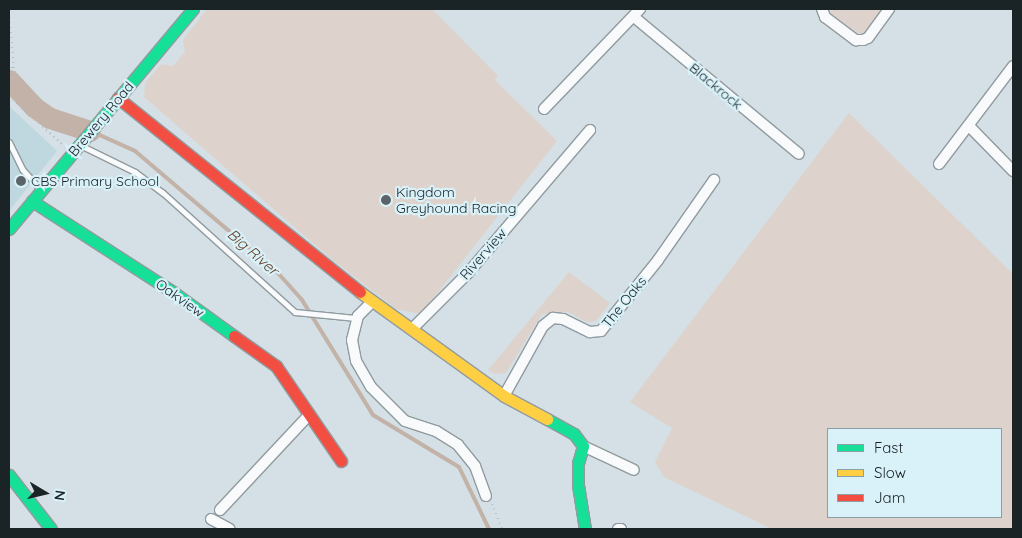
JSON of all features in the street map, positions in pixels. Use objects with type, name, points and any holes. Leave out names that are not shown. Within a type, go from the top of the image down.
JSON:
[{"type":"street","name":"Brewery Road","points":[[9,229],[193,9]]},
{"type":"street","points":[[822,9],[826,18],[856,40],[868,38],[890,9]]},
{"type":"street","name":"Blackrock","points":[[544,109],[637,13],[799,154]]},
{"type":"street","points":[[939,164],[970,127],[1013,66]]},
{"type":"street","points":[[118,98],[372,302],[504,396],[574,434],[583,446],[634,470]]},
{"type":"street","points":[[970,127],[1013,171]]},
{"type":"street","name":"Riverview","points":[[412,329],[468,273],[590,130]]},
{"type":"street","name":"The Oaks","points":[[504,396],[543,326],[553,318],[563,319],[590,332],[601,331],[658,260],[714,180]]},
{"type":"street","name":"Oakview","points":[[32,201],[173,292],[276,366],[341,461]]},
{"type":"street","points":[[372,302],[356,318],[352,340],[354,354],[371,387],[405,421],[436,431],[458,445],[475,466],[486,496]]},
{"type":"street","points":[[220,510],[310,415]]},
{"type":"street","points":[[583,446],[578,463],[578,485],[585,529]]},
{"type":"street","points":[[9,474],[51,529]]},
{"type":"street","points":[[211,519],[230,529]]},
{"type":"lane","points":[[9,142],[22,169],[41,190]]},
{"type":"lane","points":[[79,145],[135,172],[295,312],[305,315],[356,318]]},
{"type":"path","points":[[9,12],[14,69],[14,77],[9,83]]},
{"type":"path","points":[[9,63],[14,69]]},
{"type":"path","points":[[9,96],[79,145]]},
{"type":"path","points":[[497,509],[502,529]]},
{"type":"shaded area","name":"Kingdom Greyhound Racing","points":[[207,9],[432,9],[498,76],[495,80],[557,141],[421,314],[396,309],[330,258],[144,97],[145,83],[161,64],[173,66],[185,52],[183,40]]},
{"type":"shaded area","points":[[830,9],[885,9],[867,34],[861,35],[831,14]]},
{"type":"shaded area","name":"CBS Primary School","points":[[9,106],[57,151],[9,211]]},
{"type":"shaded area","points":[[849,113],[1013,274],[1013,529],[772,529],[664,477],[655,462],[672,428],[630,402]]},
{"type":"shaded area","points":[[569,272],[610,303],[596,321],[587,322],[568,312],[542,314],[506,373],[495,374],[488,370]]},
{"type":"waterway","name":"Big River","points":[[9,80],[34,107],[50,118],[90,131]]},
{"type":"waterway","name":"Big River","points":[[93,132],[135,151],[277,272],[302,300],[373,415],[459,467],[489,529]]},
{"type":"traffic: fast","points":[[9,229],[193,9]]},
{"type":"traffic: fast","points":[[32,201],[173,292],[234,336]]},
{"type":"traffic: fast","points":[[547,419],[574,434],[583,446],[578,463],[578,485],[585,529]]},
{"type":"traffic: fast","points":[[9,475],[51,529]]},
{"type":"traffic: slow","points":[[360,292],[504,396],[547,419]]},
{"type":"traffic: jam","points":[[118,98],[360,292]]},
{"type":"traffic: jam","points":[[234,336],[276,366],[341,461]]},
{"type":"place","name":"CBS Primary School","points":[[21,181]]},
{"type":"place","name":"Kingdom Greyhound Racing","points":[[386,200]]}]
